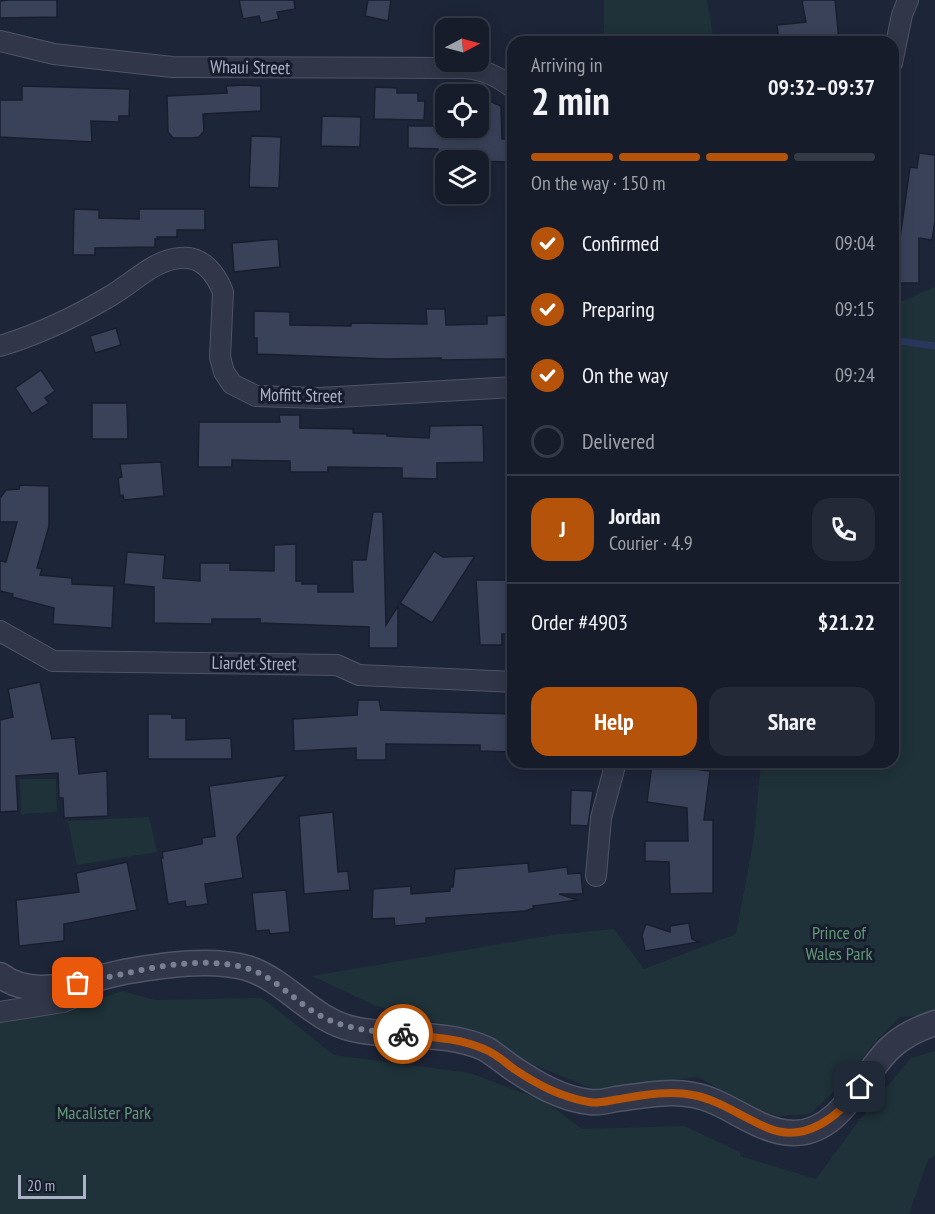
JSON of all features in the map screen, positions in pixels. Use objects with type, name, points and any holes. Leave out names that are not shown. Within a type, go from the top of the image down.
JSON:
[{"type":"street","points":[[898,36],[908,0]]},
{"type":"street","name":"Whaui Street","points":[[0,41],[54,54],[172,67],[465,68],[484,70],[506,83]]},
{"type":"street","name":"Moffitt Street","points":[[0,346],[44,330],[82,312],[142,274],[169,260],[182,257],[205,264],[219,282],[223,292],[220,357],[224,372],[232,384],[256,396],[320,399],[507,387]]},
{"type":"street","name":"Liardet Street","points":[[0,631],[52,661],[337,665],[359,675],[507,682]]},
{"type":"street","points":[[596,876],[601,818],[614,768]]},
{"type":"street","points":[[3,978],[18,986],[32,988],[94,980],[128,971],[187,965],[222,964],[248,968],[268,978],[319,1014],[353,1029],[443,1038],[485,1049],[556,1094],[592,1103],[649,1095],[692,1094],[716,1102],[770,1129],[795,1133],[819,1126],[848,1105],[889,1049],[910,1032],[935,1023]]},
{"type":"street","points":[[0,1012],[63,1002],[87,992],[94,980]]},
{"type":"green space","points":[[604,0],[707,0],[713,36],[604,36]]},
{"type":"green space","name":"Prince of Wales Park","points":[[935,287],[935,1015],[900,1017],[871,1046],[850,1076],[810,1114],[778,1116],[761,1111],[697,1077],[596,1090],[522,1060],[451,1026],[376,1006],[312,976],[553,935],[614,929],[644,969],[736,934],[754,838],[760,768],[899,768],[899,302]]},
{"type":"green space","points":[[20,779],[56,779],[57,812],[21,814]]},
{"type":"green space","points":[[149,817],[157,852],[77,865],[68,821]]},
{"type":"green space","name":"Macalister Park","points":[[122,991],[155,1000],[262,998],[334,1055],[470,1073],[545,1101],[582,1129],[684,1126],[740,1152],[740,1156],[816,1179],[860,1119],[911,1058],[935,1051],[935,1155],[928,1160],[909,1214],[0,1214],[0,1009],[69,1009]]},
{"type":"building","points":[[57,0],[57,17],[0,18],[0,1]]},
{"type":"building","points":[[239,0],[294,0],[295,9],[277,12],[279,19],[261,23],[259,16],[243,19]]},
{"type":"building","points":[[368,0],[391,0],[388,21],[365,16]]},
{"type":"building","points":[[804,0],[835,0],[839,36],[778,36],[777,25],[806,22],[802,2]]},
{"type":"building","points":[[22,86],[130,89],[129,116],[119,116],[119,122],[91,121],[92,142],[0,137],[0,100],[22,100]]},
{"type":"building","points":[[226,86],[261,86],[261,111],[203,114],[204,131],[199,137],[173,138],[168,132],[167,96],[227,93]]},
{"type":"building","points":[[375,87],[397,88],[397,93],[418,93],[418,101],[425,101],[424,120],[374,119]]},
{"type":"building","points":[[489,101],[501,106],[502,139],[507,139],[507,162],[489,161],[489,150],[408,148],[408,126],[435,126],[435,138],[489,138]]},
{"type":"building","points":[[322,116],[361,117],[360,147],[321,146]]},
{"type":"building","points":[[251,136],[281,137],[279,188],[249,187]]},
{"type":"building","points":[[919,153],[935,155],[935,221],[932,240],[919,238],[919,283],[899,283],[899,245],[910,167],[917,168]]},
{"type":"building","points":[[74,209],[99,210],[99,218],[139,219],[139,209],[205,209],[205,230],[177,230],[177,237],[157,237],[155,247],[95,248],[95,255],[73,255]]},
{"type":"building","points":[[278,239],[280,267],[234,272],[232,243]]},
{"type":"building","points":[[426,309],[445,309],[446,325],[487,324],[487,316],[507,315],[507,359],[386,359],[257,354],[257,338],[254,338],[254,311],[290,312],[290,325],[427,324]]},
{"type":"building","points":[[116,328],[121,345],[95,353],[90,336]]},
{"type":"building","points":[[41,370],[55,391],[45,398],[49,403],[32,414],[15,388]]},
{"type":"building","points":[[92,403],[127,403],[128,439],[92,439]]},
{"type":"building","points":[[279,415],[300,415],[300,428],[353,429],[353,433],[387,434],[387,436],[429,438],[430,426],[483,425],[484,462],[437,463],[437,479],[402,478],[402,468],[328,467],[328,472],[290,472],[290,461],[232,460],[232,467],[198,467],[199,422],[280,422]]},
{"type":"building","points":[[161,462],[164,496],[124,500],[123,495],[120,496],[118,478],[122,477],[120,464]]},
{"type":"building","points":[[20,485],[49,486],[49,526],[37,568],[42,569],[40,575],[72,578],[72,584],[114,586],[112,628],[53,624],[54,608],[12,597],[13,594],[0,591],[0,561],[6,562],[17,522],[0,522],[0,498],[6,490],[19,489]]},
{"type":"building","points":[[373,512],[383,512],[386,625],[398,606],[398,648],[369,648],[369,627],[260,623],[260,619],[212,619],[212,624],[154,623],[154,587],[124,584],[127,552],[165,555],[163,578],[200,581],[200,563],[230,563],[230,570],[274,571],[274,545],[296,544],[296,581],[302,581],[302,584],[318,584],[318,592],[353,592],[352,560],[366,560]]},
{"type":"building","points":[[434,551],[443,557],[475,556],[432,623],[400,603]]},
{"type":"building","points":[[476,580],[507,580],[507,634],[502,634],[502,645],[480,645]]},
{"type":"building","points":[[40,682],[52,739],[75,737],[79,774],[107,771],[108,816],[64,818],[63,798],[59,798],[58,773],[16,776],[18,811],[0,812],[0,720],[13,717],[8,689]]},
{"type":"building","points":[[358,700],[379,700],[381,710],[507,714],[507,752],[480,751],[480,745],[386,744],[386,760],[356,760],[356,748],[294,751],[293,719],[357,715]]},
{"type":"building","points":[[148,714],[172,714],[172,718],[186,718],[186,740],[231,738],[232,759],[148,759]]},
{"type":"building","points":[[651,768],[710,771],[704,820],[713,820],[713,893],[670,894],[669,862],[645,861],[645,841],[688,841],[687,808],[647,802]]},
{"type":"building","points":[[287,775],[237,837],[243,878],[205,884],[208,904],[186,907],[185,901],[168,904],[162,852],[202,844],[202,838],[215,836],[209,786]]},
{"type":"building","points":[[571,790],[593,791],[588,826],[570,825]]},
{"type":"building","points":[[333,812],[338,872],[348,871],[350,890],[304,894],[299,816]]},
{"type":"building","points":[[127,862],[137,910],[64,924],[64,941],[19,946],[16,900],[79,892],[76,873]]},
{"type":"building","points":[[528,863],[529,872],[567,867],[568,874],[581,873],[583,894],[559,894],[578,900],[533,906],[534,908],[525,911],[426,918],[426,923],[395,926],[394,918],[372,919],[373,889],[411,886],[411,894],[450,891],[450,887],[453,887],[455,869]]},
{"type":"building","points":[[286,890],[290,932],[270,934],[269,930],[256,931],[252,893]]},
{"type":"building","points":[[689,923],[692,939],[699,942],[645,951],[642,935],[646,924],[670,932],[670,926]]},
{"type":"waterway","points":[[899,341],[935,346]]},
{"type":"way so far","points":[[78,983],[128,971],[187,965],[222,964],[248,968],[268,978],[319,1014],[353,1029],[403,1034]]},
{"type":"route","points":[[403,1034],[443,1038],[485,1049],[556,1094],[592,1103],[649,1095],[692,1094],[716,1102],[770,1129],[795,1133],[819,1126],[848,1105],[860,1087]]}]
